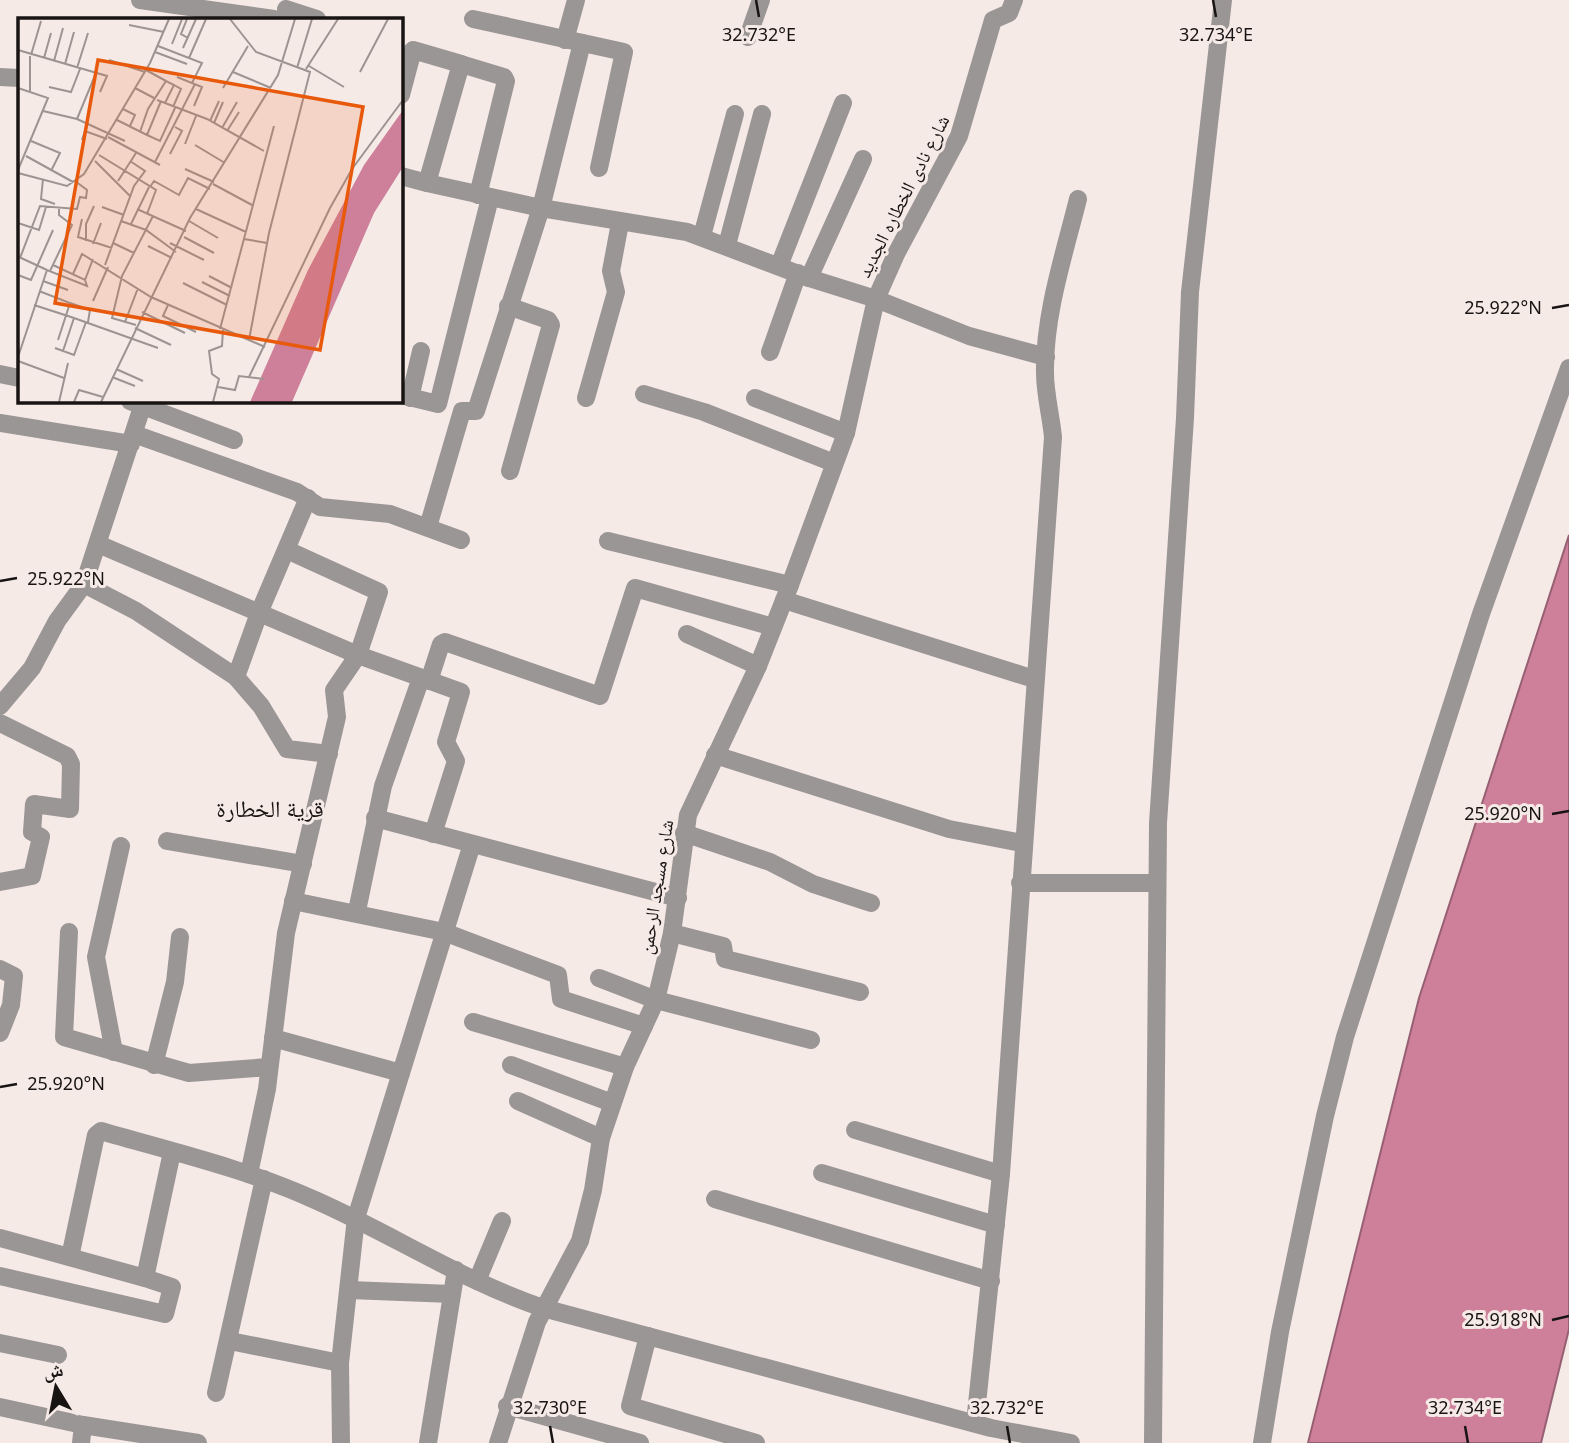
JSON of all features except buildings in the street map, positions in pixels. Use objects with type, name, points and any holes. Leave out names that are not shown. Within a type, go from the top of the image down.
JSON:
[{"type":"street","points":[[140,0],[283,12],[312,18]]},
{"type":"street","points":[[421,351],[406,396],[471,414],[476,411],[541,208],[573,41],[576,0]]},
{"type":"street","points":[[748,37],[761,0]]},
{"type":"street","name":"شارع نادى الخطاره الجديد","points":[[876,299],[896,254],[959,136],[993,20],[1009,13],[1014,0]]},
{"type":"street","points":[[1153,1443],[1157,883],[1190,292],[1196,215],[1223,0]]},
{"type":"street","points":[[473,19],[623,51],[625,54],[599,168]]},
{"type":"street","points":[[402,87],[407,48],[504,76],[506,81],[484,196],[438,404]]},
{"type":"street","points":[[427,183],[461,64]]},
{"type":"street","points":[[779,266],[843,103]]},
{"type":"street","points":[[702,236],[735,114]]},
{"type":"street","points":[[727,245],[762,114]]},
{"type":"street","points":[[770,352],[804,276],[863,159]]},
{"type":"street","points":[[402,176],[541,208],[620,223],[669,228],[702,236],[969,336],[1046,357]]},
{"type":"street","points":[[986,1431],[991,1281],[1001,1174],[1022,843],[1053,437],[1046,388],[1046,357],[1051,317],[1078,199]]},
{"type":"street","points":[[586,398],[617,289],[611,271],[620,223]]},
{"type":"street","name":"شارع مسجد الرحمن","points":[[498,1443],[507,1406],[543,1308],[580,1241],[593,1190],[601,1138],[612,1103],[625,1067],[656,1000],[678,898],[684,834],[695,796],[758,666],[846,433],[876,299]]},
{"type":"street","points":[[508,306],[548,320],[551,325],[510,471]]},
{"type":"street","points":[[1262,1443],[1280,1332],[1325,1116],[1345,1037],[1481,614],[1569,368]]},
{"type":"street","points":[[0,374],[18,378]]},
{"type":"street","points":[[644,394],[704,412],[834,463]]},
{"type":"street","points":[[755,398],[846,433]]},
{"type":"street","points":[[0,706],[32,668],[57,621],[85,584],[132,439],[139,402],[234,440]]},
{"type":"street","points":[[428,527],[462,411]]},
{"type":"street","points":[[0,423],[132,439],[308,498],[320,507],[390,514],[461,540]]},
{"type":"street","points":[[236,677],[259,613],[308,498]]},
{"type":"street","points":[[608,541],[787,592],[1034,678]]},
{"type":"street","points":[[98,544],[358,655],[463,693],[446,741],[456,761],[433,834]]},
{"type":"street","points":[[216,1393],[230,1341],[256,1177],[293,901],[337,718],[334,690],[358,655],[379,591],[287,550]]},
{"type":"street","points":[[85,584],[136,611],[236,677],[261,706],[284,747],[329,754]]},
{"type":"street","points":[[357,912],[375,818],[394,749],[441,644],[445,642],[600,696],[635,588],[774,627]]},
{"type":"street","points":[[687,634],[758,666]]},
{"type":"street","points":[[0,723],[67,756],[71,764],[71,809],[34,804],[32,832],[41,837],[32,876],[0,882]]},
{"type":"street","points":[[715,755],[949,829],[1022,843]]},
{"type":"street","points":[[375,818],[678,898]]},
{"type":"street","points":[[684,834],[770,862],[813,884],[871,903]]},
{"type":"street","points":[[167,841],[303,864]]},
{"type":"street","points":[[341,1443],[340,1363],[356,1218],[472,844]]},
{"type":"street","points":[[114,1052],[96,957],[121,846]]},
{"type":"street","points":[[1020,883],[1157,883]]},
{"type":"street","points":[[293,901],[444,932],[558,975],[561,999],[644,1026]]},
{"type":"street","points":[[69,932],[63,1036],[154,1065],[203,1074],[269,1068]]},
{"type":"street","points":[[672,933],[723,946],[725,960],[860,992]]},
{"type":"street","points":[[154,1065],[175,982],[180,937]]},
{"type":"street","points":[[0,969],[14,976],[11,1005],[0,1033]]},
{"type":"street","points":[[599,978],[656,1000],[811,1040]]},
{"type":"street","points":[[473,1021],[625,1067]]},
{"type":"street","points":[[273,1038],[401,1073]]},
{"type":"street","points":[[511,1065],[612,1103]]},
{"type":"street","points":[[518,1101],[601,1138]]},
{"type":"street","points":[[855,1130],[1001,1174]]},
{"type":"street","points":[[70,1257],[97,1133],[101,1132],[256,1177],[356,1218],[477,1281],[543,1308],[986,1431],[1071,1443]]},
{"type":"street","points":[[145,1278],[172,1152]]},
{"type":"street","points":[[822,1173],[996,1225]]},
{"type":"street","points":[[715,1199],[991,1281]]},
{"type":"street","points":[[477,1281],[502,1221]]},
{"type":"street","points":[[0,1238],[172,1287],[165,1314],[0,1276]]},
{"type":"street","points":[[428,1443],[456,1270]]},
{"type":"street","points":[[349,1290],[452,1294]]},
{"type":"street","points":[[648,1336],[630,1406],[756,1443]]},
{"type":"street","points":[[230,1341],[340,1363]]},
{"type":"street","points":[[0,1343],[58,1355]]},
{"type":"street","points":[[507,1406],[640,1443]]},
{"type":"street","points":[[0,1407],[83,1425],[198,1443]]},
{"type":"street","points":[[81,1443],[83,1425]]},
{"type":"shaded area","points":[[1569,535],[1569,1329],[1541,1443],[1308,1443],[1419,998]]},
{"type":"district","name":"قرية الخطارة","points":[[270,808]]}]
